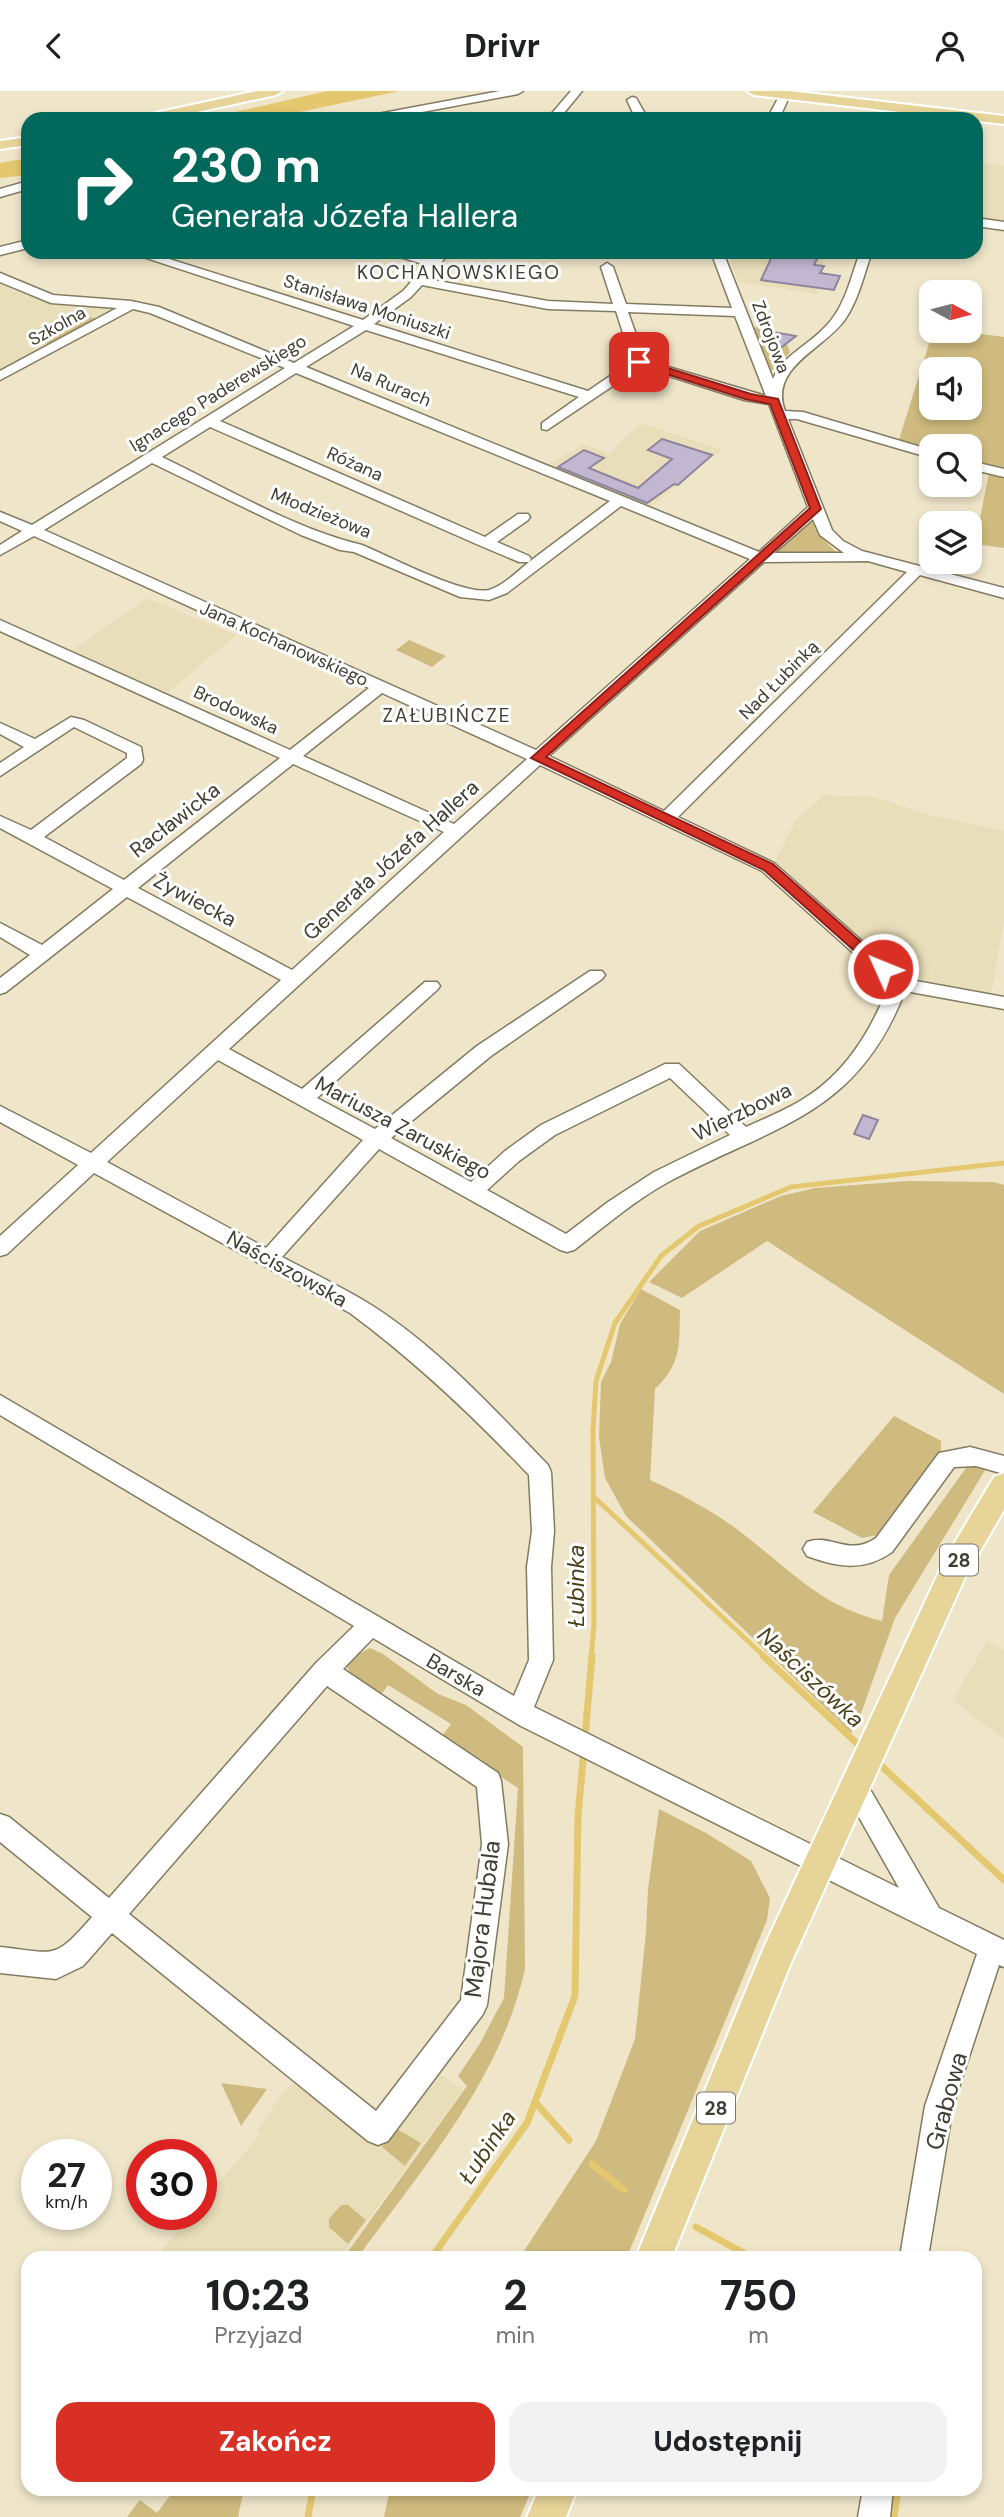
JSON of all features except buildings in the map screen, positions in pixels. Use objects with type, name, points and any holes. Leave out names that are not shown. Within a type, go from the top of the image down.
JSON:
[{"type":"main road","points":[[178,112],[276,91]]},
{"type":"main road","points":[[754,91],[895,112]]},
{"type":"main road","points":[[983,119],[1004,120]]},
{"type":"main road","points":[[0,145],[21,142]]},
{"type":"main road","name":"28","points":[[656,2251],[777,1957],[955,1568],[1004,1485]]},
{"type":"main road","points":[[546,2517],[555,2496]]},
{"type":"street","points":[[405,112],[518,91]]},
{"type":"street","points":[[559,112],[572,93]]},
{"type":"street","points":[[776,112],[785,95]]},
{"type":"street","points":[[632,100],[638,112]]},
{"type":"street","points":[[0,193],[21,187]]},
{"type":"street","points":[[983,223],[1004,226]]},
{"type":"street","points":[[0,251],[21,246]]},
{"type":"street","name":"Stanisława Moniuszki","points":[[157,259],[589,396]]},
{"type":"street","name":"Ignacego Paderewskiego","points":[[0,551],[366,324],[396,304],[421,281],[438,259]]},
{"type":"street","name":"Zdrojowa","points":[[720,259],[819,521],[831,539],[869,557],[1004,593]]},
{"type":"street","points":[[777,408],[778,380],[789,363],[840,319],[863,259]]},
{"type":"street","points":[[607,267],[639,362]]},
{"type":"street","name":"Na Rurach","points":[[0,277],[51,299],[131,305],[154,310],[761,558]]},
{"type":"street","points":[[421,281],[513,300],[741,311]]},
{"type":"street","name":"Szkolna","points":[[0,376],[131,305]]},
{"type":"street","points":[[639,362],[798,415],[919,450]]},
{"type":"street","points":[[547,426],[639,362]]},
{"type":"street","name":"Różana","points":[[209,421],[524,559]]},
{"type":"street","name":"Młodzieżowa","points":[[151,457],[306,532],[345,547],[358,548],[465,594],[481,596],[502,590],[620,501]]},
{"type":"street","points":[[982,468],[1004,473]]},
{"type":"street","name":"Generała Józefa Hallera","points":[[0,1248],[456,831],[816,509]]},
{"type":"street","name":"Jana Kochanowskiego","points":[[0,516],[668,817],[768,867],[850,937],[899,984]]},
{"type":"street","points":[[486,543],[523,517]]},
{"type":"street","points":[[761,558],[869,557]]},
{"type":"street","name":"Nad Łubinką","points":[[668,817],[917,570]]},
{"type":"street","name":"Brodowska","points":[[0,625],[456,831]]},
{"type":"street","name":"Racławicka","points":[[0,988],[380,687]]},
{"type":"street","points":[[0,771],[66,724],[75,722],[131,748],[136,757],[32,838]]},
{"type":"street","points":[[0,728],[35,746]]},
{"type":"street","name":"Żywiecka","points":[[0,821],[294,979]]},
{"type":"street","points":[[0,929],[43,954]]},
{"type":"street","points":[[269,1258],[376,1139],[484,1051],[596,975]]},
{"type":"street","points":[[899,984],[1004,1003]]},
{"type":"street","name":"Wierzbowa","points":[[567,1244],[615,1207],[661,1177],[809,1105],[843,1078],[883,1025],[899,984]]},
{"type":"street","points":[[302,1100],[431,986]]},
{"type":"street","name":"Mariusza Zaruskiego","points":[[217,1051],[567,1244]]},
{"type":"street","points":[[472,1191],[512,1156],[548,1130],[672,1069],[745,1138]]},
{"type":"street","name":"Naściszowska","points":[[0,1113],[357,1307],[401,1337],[487,1417],[540,1472],[544,1531],[540,1567],[541,1660],[525,1715]]},
{"type":"street","name":"Barska","points":[[0,1404],[525,1715],[998,1951]]},
{"type":"street","points":[[815,1549],[850,1558],[863,1558],[874,1553],[884,1545],[947,1460],[963,1454],[1004,1465]]},
{"type":"street","points":[[0,1960],[56,1966],[74,1957],[325,1671],[370,1624]]},
{"type":"street","name":"Majora Hubala","points":[[0,1826],[378,2131],[474,2005],[495,1843],[489,1781],[325,1671]]},
{"type":"street","points":[[859,1779],[929,1916]]},
{"type":"street","name":"Grabowa","points":[[915,2251],[939,2106],[998,1951]]},
{"type":"street","points":[[874,2517],[877,2496]]},
{"type":"shaded area","points":[[327,91],[400,91],[300,112],[236,112]]},
{"type":"shaded area","points":[[21,159],[21,176],[0,178],[0,163]]},
{"type":"shaded area","points":[[983,163],[1004,166],[1004,223],[983,221]]},
{"type":"shaded area","points":[[729,259],[824,259],[817,294],[739,282]]},
{"type":"shaded area","points":[[0,282],[14,291],[46,301],[122,307],[0,374]]},
{"type":"shaded area","points":[[75,310],[97,320],[50,345],[27,335]]},
{"type":"shaded area","points":[[754,328],[767,328],[760,329],[766,346],[774,354],[787,344],[790,352],[775,370],[770,370]]},
{"type":"shaded area","points":[[982,334],[1004,337],[1004,470],[982,465],[982,434],[919,434],[919,449],[898,443],[919,376],[919,420],[982,420],[982,357],[925,357],[929,343],[982,343]]},
{"type":"shaded area","points":[[641,423],[722,450],[649,508],[547,465],[584,444],[609,454]]},
{"type":"shaded area","points":[[989,473],[1004,476],[1004,548],[982,545],[982,511]]},
{"type":"shaded area","points":[[810,522],[814,523],[818,534],[836,552],[785,555],[778,553],[777,550]]},
{"type":"shaded area","points":[[147,598],[236,635],[167,693],[71,651]]},
{"type":"shaded area","points":[[409,640],[446,656],[432,667],[396,650]]},
{"type":"shaded area","points":[[824,795],[875,797],[922,813],[1004,831],[1004,920],[991,995],[902,977],[774,863],[795,821]]},
{"type":"shaded area","points":[[908,1181],[994,1182],[1004,1185],[1004,1394],[767,1241],[682,1298],[649,1282],[700,1231],[781,1196],[815,1188]]},
{"type":"shaded area","points":[[641,1289],[680,1310],[679,1344],[675,1362],[655,1389],[650,1480],[724,1520],[794,1576],[842,1607],[882,1621],[889,1575],[966,1468],[977,1460],[987,1467],[895,1618],[859,1719],[851,1733],[626,1516],[605,1478],[599,1437],[601,1382],[611,1362],[620,1324]]},
{"type":"shaded area","points":[[894,1416],[941,1441],[941,1452],[878,1535],[862,1538],[813,1512]]},
{"type":"shaded area","points":[[987,1641],[1004,1650],[1004,1739],[953,1700]]},
{"type":"shaded area","points":[[370,1648],[383,1654],[438,1694],[466,1705],[523,1747],[525,1969],[513,2010],[498,2049],[478,2086],[433,2156],[362,2251],[348,2251],[467,2086],[458,2076],[479,2045],[504,1998],[518,1788],[441,1737],[451,1724],[388,1685],[380,1696],[353,1679],[347,1667],[349,1659]]},
{"type":"shaded area","points":[[659,1809],[706,1833],[751,1861],[770,1898],[767,1920],[629,2251],[524,2251],[596,2141],[635,2039],[648,1889]]},
{"type":"shaded area","points":[[439,2073],[463,2090],[345,2251],[161,2251],[179,2230],[217,2230],[217,2184],[260,2135],[258,2130],[282,2093],[298,2081],[373,2141]]},
{"type":"shaded area","points":[[221,2083],[267,2089],[241,2126]]},
{"type":"shaded area","points":[[397,2129],[421,2143],[405,2166],[382,2147]]},
{"type":"shaded area","points":[[341,2205],[348,2205],[366,2220],[348,2244],[329,2227],[329,2219]]},
{"type":"shaded area","points":[[170,2496],[242,2496],[238,2517],[127,2517],[140,2500],[157,2513]]},
{"type":"shaded area","points":[[388,2496],[529,2496],[520,2517],[384,2517]]},
{"type":"waterway","name":"Łubinka","points":[[591,1657],[594,1625],[593,1429],[596,1381],[615,1323],[661,1256],[699,1226],[791,1187],[1004,1163]]},
{"type":"waterway","name":"Naściszówka","points":[[595,1498],[765,1657]]},
{"type":"waterway","name":"Łubinka","points":[[585,1737],[592,1656]]},
{"type":"waterway","name":"Naściszówka","points":[[763,1656],[863,1749]]},
{"type":"waterway","name":"Łubinka","points":[[436,2251],[527,2123],[575,1996],[578,1816],[584,1750]]},
{"type":"waterway","name":"Naściszówka","points":[[876,1761],[1004,1880]]},
{"type":"waterway","points":[[535,2102],[569,2140]]},
{"type":"waterway","points":[[592,2164],[624,2190]]},
{"type":"waterway","points":[[696,2227],[740,2251]]},
{"type":"waterway","name":"Łubinka","points":[[308,2517],[312,2496]]},
{"type":"waterway","points":[[894,2517],[897,2496]]},
{"type":"district","name":"KOCHANOWSKIEGO","points":[[459,272]]},
{"type":"district","name":"ZAŁUBIŃCZE","points":[[447,715]]},
{"type":"route","points":[[639,362],[749,397],[775,401],[816,509],[537,758],[668,817],[768,867],[883,969]]}]
